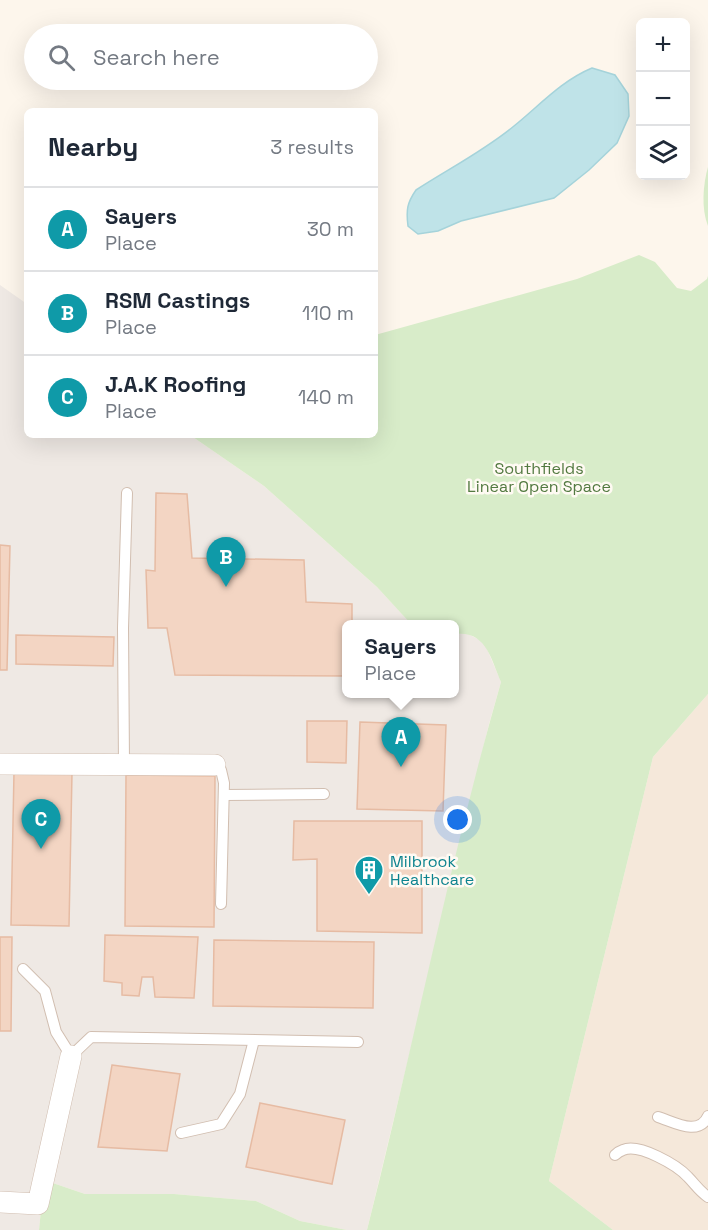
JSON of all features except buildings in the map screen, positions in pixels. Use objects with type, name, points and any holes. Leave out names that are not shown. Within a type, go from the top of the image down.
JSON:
[{"type":"street","points":[[0,764],[215,765]]},
{"type":"street","points":[[0,1202],[38,1204],[71,1056]]},
{"type":"lane","points":[[124,764],[123,628],[127,493]]},
{"type":"lane","points":[[215,765],[221,770],[223,776],[224,795],[221,904]]},
{"type":"lane","points":[[224,795],[324,794]]},
{"type":"lane","points":[[23,969],[45,991],[56,1032],[71,1056],[91,1037],[358,1042]]},
{"type":"lane","points":[[182,1133],[221,1124],[240,1094],[254,1040]]},
{"type":"lane","points":[[658,1117],[695,1128],[706,1121],[708,1116]]},
{"type":"lane","points":[[615,1155],[623,1149],[632,1149],[667,1161],[687,1176],[708,1197]]},
{"type":"shaded area","points":[[0,285],[24,302],[24,438],[194,438],[264,486],[377,587],[407,620],[342,620],[342,698],[459,698],[459,634],[466,633],[484,642],[501,682],[367,1230],[347,1230],[300,1221],[256,1201],[174,1194],[85,1194],[44,1180],[39,1230],[0,1230]]},
{"type":"shaded area","points":[[708,694],[708,1230],[613,1230],[549,1181],[653,757]]},
{"type":"green space","points":[[708,167],[708,226],[704,212],[704,196]]},
{"type":"green space","name":"Southfields Linear Open Space","points":[[639,255],[655,262],[677,288],[691,291],[708,276],[708,694],[653,757],[549,1181],[613,1230],[367,1230],[448,887],[501,682],[481,641],[465,634],[459,634],[459,620],[407,620],[377,587],[264,486],[194,438],[378,438],[378,334],[577,279]]},
{"type":"green space","points":[[44,1180],[85,1194],[174,1194],[256,1201],[300,1221],[347,1230],[39,1230]]},
{"type":"water","points":[[592,68],[615,75],[628,94],[629,116],[617,143],[589,170],[554,198],[461,221],[438,231],[418,234],[408,226],[408,207],[416,190],[491,144],[570,80]]},
{"type":"place","name":"RSM Castings","points":[[226,587]]},
{"type":"place","name":"Sayers","points":[[401,767]]},
{"type":"place","name":"J.A.K Roofing","points":[[41,849]]},
{"type":"place","name":"Milbrook Healthcare","points":[[369,896]]}]
